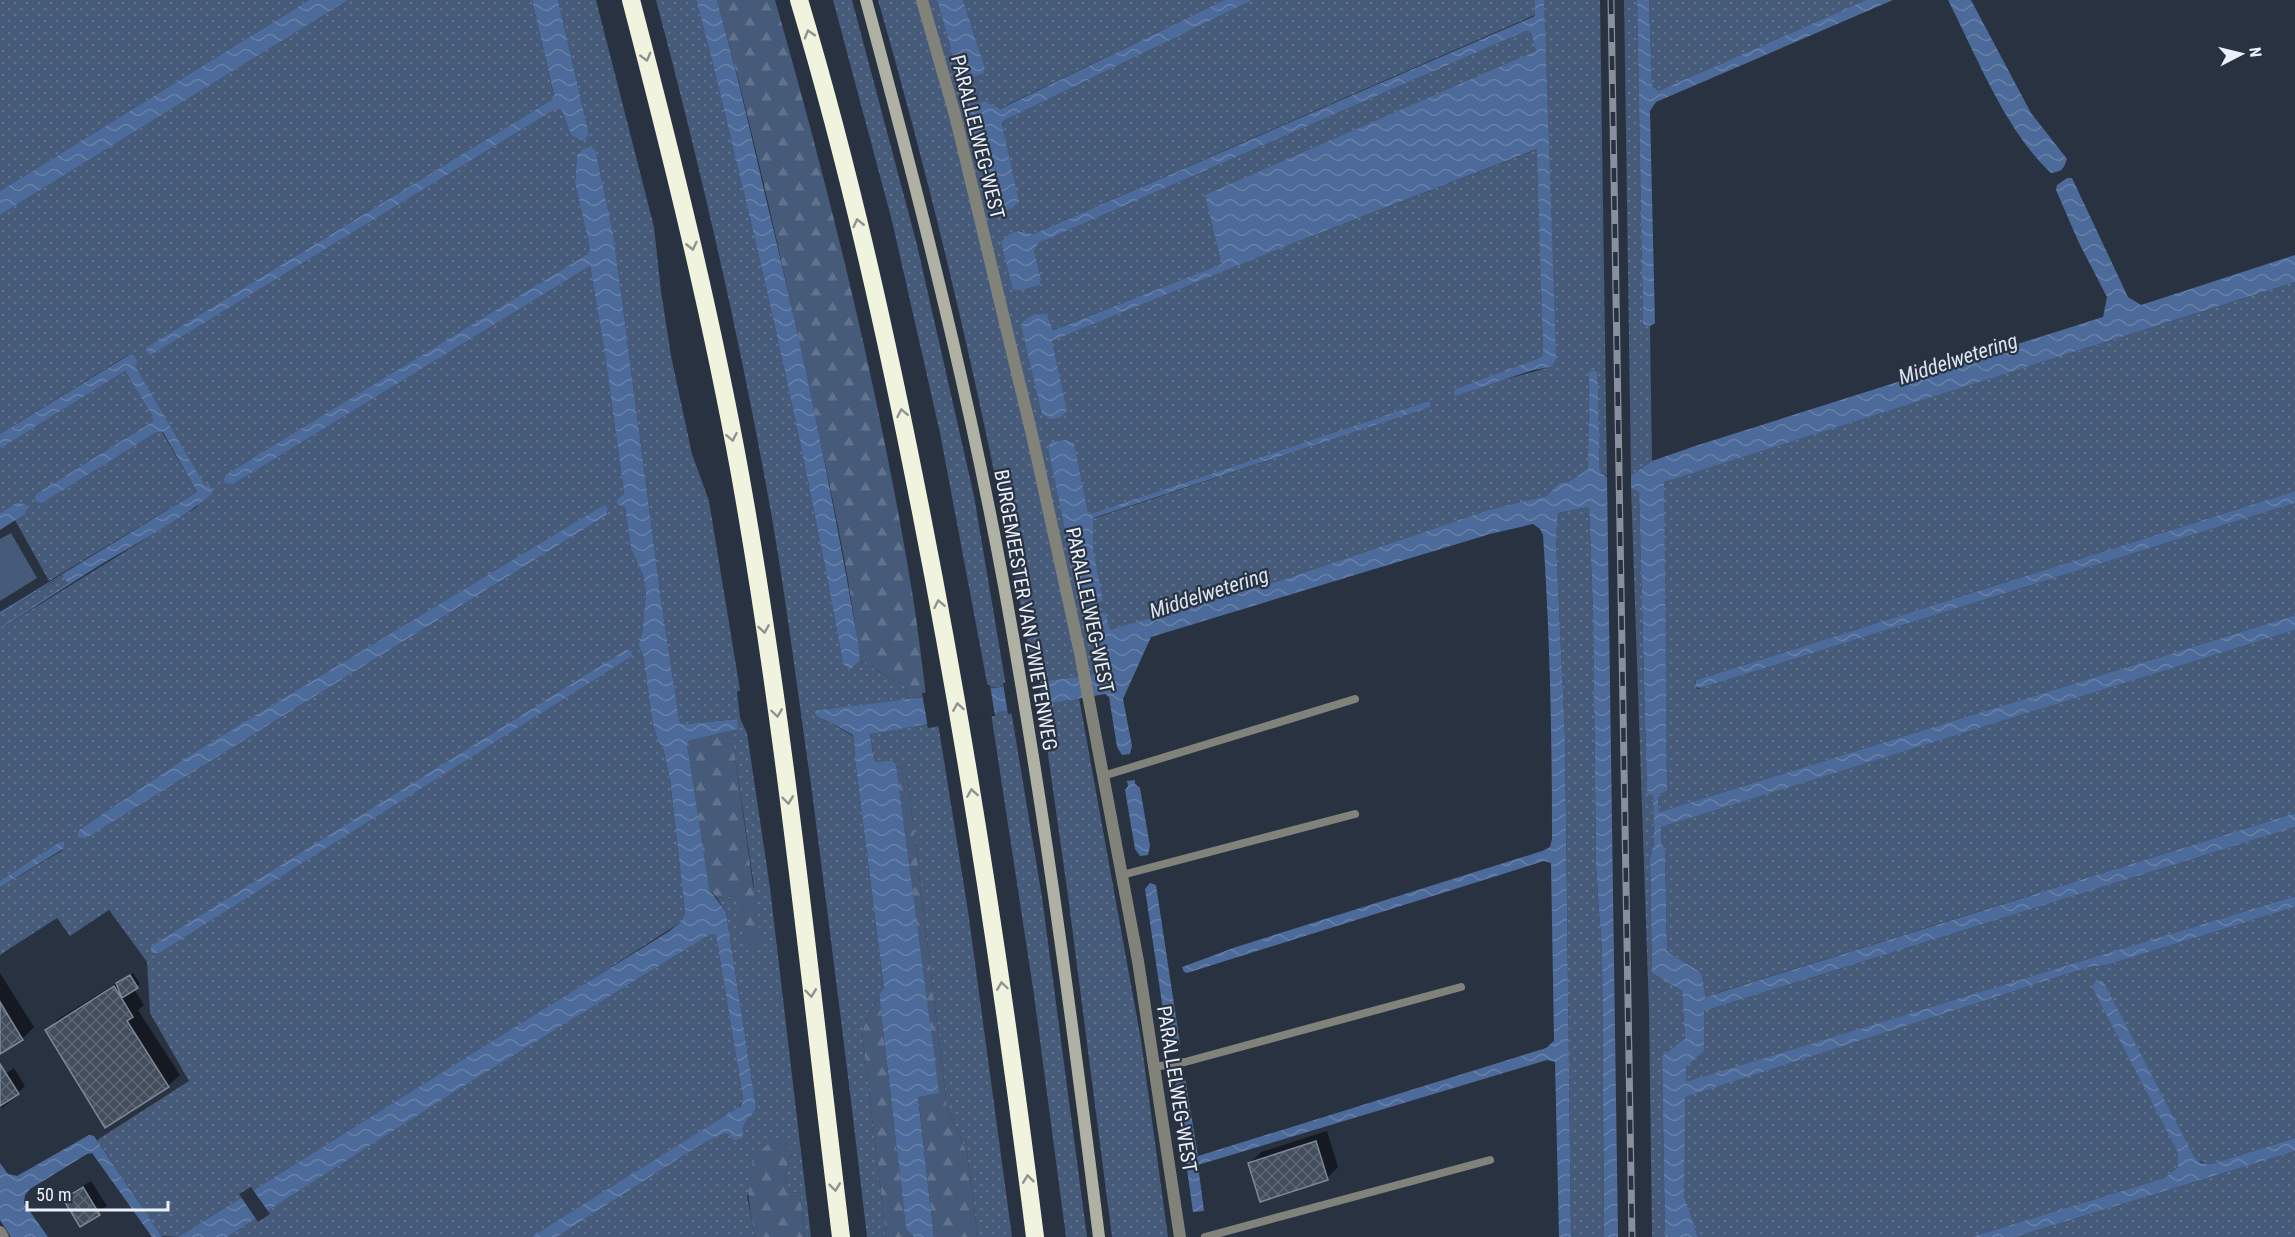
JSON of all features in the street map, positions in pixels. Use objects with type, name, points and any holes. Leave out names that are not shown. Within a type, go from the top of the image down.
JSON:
[{"type":"highway","points":[[631,0],[672,156],[740,474],[781,742],[841,1237]]},
{"type":"highway","points":[[799,0],[829,99],[893,372],[950,662],[996,943],[1035,1237]]},
{"type":"main road","name":"BURGEMEESTER VAN ZWIETENWEG","points":[[866,0],[948,316],[1017,658],[1080,1083],[1099,1237]]},
{"type":"street","name":"PARALLELWEG-WEST","points":[[922,0],[955,115],[1032,435],[1082,666],[1122,875],[1180,1237]]},
{"type":"street","points":[[0,1232],[3,1237]]},
{"type":"lane","points":[[1102,776],[1355,699]]},
{"type":"lane","points":[[1122,875],[1355,814]]},
{"type":"lane","points":[[1154,1067],[1185,1062],[1461,987]]},
{"type":"lane","points":[[1205,1237],[1490,1160]]},
{"type":"green space","points":[[0,0],[309,0],[0,191]]},
{"type":"green space","points":[[348,0],[532,0],[554,96],[551,100],[145,348],[150,356],[554,110],[562,111],[571,135],[580,140],[589,134],[558,0],[596,0],[654,227],[671,356],[692,454],[709,501],[740,690],[737,692],[740,718],[747,733],[770,888],[811,1237],[805,1237],[800,1193],[790,1192],[785,1175],[792,1153],[747,1196],[755,1237],[557,1237],[700,1145],[723,1134],[742,1129],[756,1107],[726,912],[717,898],[735,896],[739,911],[754,887],[734,749],[724,732],[738,729],[736,719],[680,723],[661,599],[614,239],[577,155],[575,183],[590,249],[589,254],[225,475],[223,481],[232,485],[590,266],[624,493],[617,503],[625,507],[631,549],[643,575],[646,592],[642,634],[638,645],[643,654],[652,720],[657,739],[663,748],[670,779],[685,913],[681,922],[560,1000],[178,1237],[161,1236],[97,1140],[189,1081],[150,1013],[147,962],[109,910],[70,936],[57,918],[0,955],[0,886],[63,850],[60,843],[0,881],[0,629],[197,507],[205,487],[134,366],[138,361],[134,355],[128,355],[0,434],[0,215]],"holes":[[[608,508],[607,515],[85,839],[77,837],[79,830],[190,755]]]},
{"type":"green space","points":[[656,0],[696,0],[785,372],[843,664],[850,670],[860,661],[905,686],[908,699],[814,712],[817,717],[830,722],[853,736],[854,739],[884,988],[862,1031],[886,1237],[867,1237],[812,792],[784,591],[761,458],[720,260]]},
{"type":"green space","points":[[717,0],[775,0],[835,222],[870,371],[900,521],[926,696],[908,699],[905,686],[860,661],[843,550],[828,476],[753,137]]},
{"type":"green space","points":[[833,0],[852,0],[917,245],[974,496],[1006,686],[988,688],[940,433],[892,221]]},
{"type":"green space","points":[[878,0],[937,0],[958,74],[985,68],[963,0],[1224,0],[999,109],[968,112],[991,208],[1003,121],[1253,0],[1535,0],[1535,15],[1033,234],[1020,231],[1023,290],[1040,285],[1041,279],[1034,250],[1039,243],[1526,31],[1531,32],[1537,51],[1222,257],[1223,264],[1052,330],[1046,314],[1067,411],[1052,341],[1294,243],[1538,149],[1543,355],[1455,389],[1453,393],[1551,367],[1544,0],[1600,0],[1607,476],[1600,472],[1597,372],[1589,371],[1588,469],[1568,482],[1559,483],[1546,496],[1488,510],[1282,580],[1109,631],[1105,612],[1093,616],[1100,655],[1095,675],[1035,684],[966,340],[902,85]],"holes":[[[1428,401],[1431,403],[1429,407],[1092,519],[1093,549],[1074,444],[1090,514]]]},
{"type":"green space","points":[[1624,0],[1637,0],[1643,323],[1650,326],[1652,461],[1631,475]]},
{"type":"green space","points":[[1649,0],[1866,0],[1658,91],[1652,87]]},
{"type":"green space","points":[[2295,282],[2295,491],[1696,680],[1695,683],[1697,689],[1701,688],[2295,503],[2295,615],[1659,812],[1658,795],[1667,789],[1663,482]]},
{"type":"green space","points":[[125,371],[153,417],[152,422],[36,494],[34,500],[41,504],[157,432],[162,432],[197,492],[49,581],[15,520],[26,512],[16,503],[0,513],[0,449]]},
{"type":"green space","points":[[1631,488],[1639,491],[1647,792],[1653,796],[1654,843],[1650,859],[1652,973],[1682,991],[1685,1039],[1662,1056],[1665,1237],[1652,1237],[1649,1010]]},
{"type":"green space","points":[[1589,507],[1593,611],[1596,866],[1602,954],[1604,1237],[1571,1237],[1565,737],[1556,541],[1558,513]]},
{"type":"green space","points":[[11,533],[37,578],[0,601],[0,539]]},
{"type":"green space","points":[[63,575],[68,583],[0,627],[0,615]]},
{"type":"green space","points":[[2295,630],[2295,813],[1704,997],[1702,975],[1699,971],[1669,953],[1667,949],[1665,848],[1661,843],[1660,827]]},
{"type":"green space","points":[[1079,698],[1141,1040],[1168,1237],[1112,1237],[1041,705]]},
{"type":"green space","points":[[1011,710],[1042,897],[1087,1237],[1066,1237],[1034,995],[991,713]]},
{"type":"green space","points":[[938,723],[968,911],[1012,1237],[978,1237],[967,1153],[947,1107],[907,774],[892,760],[877,762],[874,760],[870,733]]},
{"type":"green space","points":[[724,732],[734,749],[762,950],[749,947],[743,939],[735,896],[717,898],[709,889],[706,879],[687,744],[688,741]]},
{"type":"green space","points":[[896,764],[907,774],[947,1107],[967,1153],[978,1237],[934,1237],[918,1096],[938,1093]]},
{"type":"green space","points":[[2295,827],[2295,896],[1686,1083],[1686,1067],[1704,1051],[1704,1011]]},
{"type":"green space","points":[[2295,907],[2295,1138],[2211,1164],[2178,1153],[2178,1167],[2164,1178],[1971,1237],[1698,1237],[1684,1196],[1684,1097],[2089,967],[2107,965]]},
{"type":"green space","points":[[711,934],[716,936],[743,1098],[739,1109],[531,1237],[227,1237],[453,1093]]},
{"type":"green space","points":[[879,994],[906,1229],[914,1237],[886,1237],[862,1031]]},
{"type":"green space","points":[[782,1137],[792,1153],[785,1175],[790,1192],[800,1193],[805,1237],[755,1237],[749,1193],[752,1166],[758,1154]]},
{"type":"green space","points":[[2295,1151],[2295,1237],[2015,1237]]},
{"type":"water","points":[[309,0],[348,0],[0,215],[0,191]]},
{"type":"water","points":[[532,0],[558,0],[589,134],[585,139],[580,140],[571,135],[562,111],[554,110],[150,356],[145,348],[551,100],[554,95]]},
{"type":"water","points":[[696,0],[717,0],[781,261],[828,478],[858,642],[860,661],[850,670],[843,664],[785,372]]},
{"type":"water","points":[[937,0],[963,0],[985,68],[983,74],[961,79]]},
{"type":"water","points":[[1224,0],[1253,0],[1003,121],[1019,202],[1006,210],[992,208],[968,112],[975,104],[985,101],[1000,109]]},
{"type":"water","points":[[1535,0],[1544,0],[1556,359],[1551,367],[1533,370],[1455,396],[1453,393],[1455,389],[1543,355],[1537,149],[1294,243],[1052,341],[1067,411],[1060,418],[1050,419],[1042,414],[1021,325],[1026,319],[1046,314],[1053,330],[1222,264],[1205,195],[1536,51],[1531,32],[1526,31],[1039,243],[1034,250],[1041,279],[1040,285],[1023,290],[1013,289],[1001,242],[1005,238],[1016,232],[1033,234],[1535,16]]},
{"type":"water","points":[[1637,0],[1649,0],[1652,86],[1658,91],[1866,0],[1893,0],[1656,102],[1650,111],[1655,323],[1650,326],[1643,324]]},
{"type":"water","points":[[1948,0],[1971,0],[2031,113],[2067,159],[2060,171],[2051,173],[2020,136],[1993,92]]},
{"type":"water","points":[[589,147],[595,150],[614,239],[661,599],[680,723],[737,719],[738,729],[688,741],[687,744],[709,889],[726,912],[756,1107],[743,1126],[743,1135],[739,1139],[733,1140],[729,1133],[723,1134],[700,1145],[557,1237],[531,1237],[741,1106],[743,1098],[716,936],[711,934],[453,1093],[227,1237],[178,1237],[668,932],[681,922],[685,913],[670,779],[663,748],[657,739],[652,720],[643,654],[638,645],[642,634],[646,592],[643,575],[631,549],[625,507],[617,504],[617,500],[624,493],[590,266],[232,485],[223,482],[225,475],[588,254],[590,249],[575,183],[577,155]]},
{"type":"water","points":[[2067,178],[2072,178],[2128,297],[2141,305],[2295,255],[2295,282],[1664,482],[1667,790],[1658,795],[1659,812],[2295,615],[2295,630],[1661,827],[1661,843],[1665,848],[1667,949],[1669,953],[1699,971],[1702,975],[1705,997],[2295,813],[2295,827],[1704,1011],[1704,1051],[1686,1067],[1686,1082],[2295,896],[2295,907],[2107,965],[2089,967],[1685,1097],[1684,1196],[1698,1237],[1665,1237],[1662,1056],[1685,1039],[1682,991],[1652,973],[1650,859],[1654,843],[1653,796],[1647,793],[1639,492],[1631,488],[1631,475],[1652,461],[1695,446],[2103,317],[2107,297],[2079,243],[2056,190],[2057,185]]},
{"type":"water","points":[[129,355],[134,355],[138,361],[135,366],[205,486],[209,484],[213,493],[174,521],[0,629],[68,583],[62,575],[0,615],[0,612],[197,492],[163,432],[157,432],[41,504],[34,500],[36,494],[152,422],[153,417],[125,371],[0,449],[0,434]]},
{"type":"water","points":[[1589,371],[1597,371],[1600,472],[1607,477],[1618,1237],[1604,1237],[1602,954],[1596,866],[1593,611],[1589,507],[1558,513],[1556,541],[1565,737],[1571,1237],[1559,1237],[1555,1062],[1547,1060],[1198,1165],[1204,1211],[1193,1212],[1175,1085],[1180,1079],[1185,1078],[1198,1156],[1546,1048],[1554,1041],[1551,863],[1544,861],[1187,973],[1182,967],[1236,947],[1550,847],[1552,839],[1551,725],[1543,535],[1540,529],[1533,524],[1490,534],[1151,637],[1123,699],[1132,746],[1130,754],[1122,755],[1117,747],[1109,697],[1105,694],[870,734],[874,760],[877,762],[892,760],[896,764],[939,1093],[918,1097],[934,1237],[914,1237],[906,1229],[879,994],[884,988],[854,739],[853,735],[817,717],[814,711],[1094,675],[1100,655],[1093,615],[1105,612],[1110,630],[1282,580],[1488,510],[1546,496],[1559,483],[1568,482],[1588,469]]},
{"type":"water","points":[[1428,401],[1431,403],[1430,407],[1093,518],[1093,549],[1103,601],[1088,604],[1077,588],[1048,447],[1050,443],[1065,440],[1074,443],[1090,514]]},
{"type":"water","points":[[2295,491],[2295,503],[1701,688],[1695,687],[1696,680]]},
{"type":"water","points":[[16,503],[25,504],[27,508],[25,514],[0,530],[0,513]]},
{"type":"water","points":[[604,505],[608,508],[607,515],[85,839],[77,837],[79,830],[190,755]]},
{"type":"water","points":[[626,650],[631,651],[632,656],[159,953],[152,953],[150,947]]},
{"type":"water","points":[[1135,780],[1135,784],[1140,788],[1150,846],[1148,855],[1140,856],[1135,849],[1125,790],[1128,786],[1127,781]]},
{"type":"water","points":[[60,842],[64,845],[63,849],[0,886],[0,881]]},
{"type":"water","points":[[1150,883],[1156,885],[1180,1044],[1175,1046],[1168,1044],[1145,889]]},
{"type":"water","points":[[2103,981],[2194,1157],[2201,1163],[2211,1164],[2295,1138],[2295,1151],[2015,1237],[1971,1237],[2164,1178],[2178,1167],[2178,1152],[2092,987],[2095,982]]},
{"type":"water","points":[[89,1135],[94,1136],[162,1237],[152,1237],[92,1153],[30,1189],[25,1195],[24,1203],[48,1237],[11,1237],[0,1220],[0,1163],[8,1174],[17,1176]]},
{"type":"pier","points":[[1040,681],[1044,708],[1008,714],[1003,683]]},
{"type":"pier","points":[[990,685],[995,716],[928,728],[922,693]]},
{"type":"pier","points":[[251,1187],[270,1214],[258,1222],[239,1194]]},
{"type":"building","points":[[130,975],[138,988],[122,998],[116,983]]},
{"type":"building","points":[[114,986],[133,1017],[127,1021],[169,1087],[105,1128],[45,1030]]},
{"type":"building","points":[[0,1002],[23,1040],[0,1054]]},
{"type":"building","points":[[0,1064],[19,1094],[0,1106]]},
{"type":"building","points":[[1316,1141],[1328,1180],[1260,1202],[1248,1163]]},
{"type":"building","points":[[83,1187],[100,1215],[80,1227],[63,1199]]},
{"type":"railway","points":[[1611,0],[1632,1237]]},
{"type":"water label","name":"Middelwetering","points":[[1958,359]]},
{"type":"water label","name":"Middelwetering","points":[[1209,593]]}]
